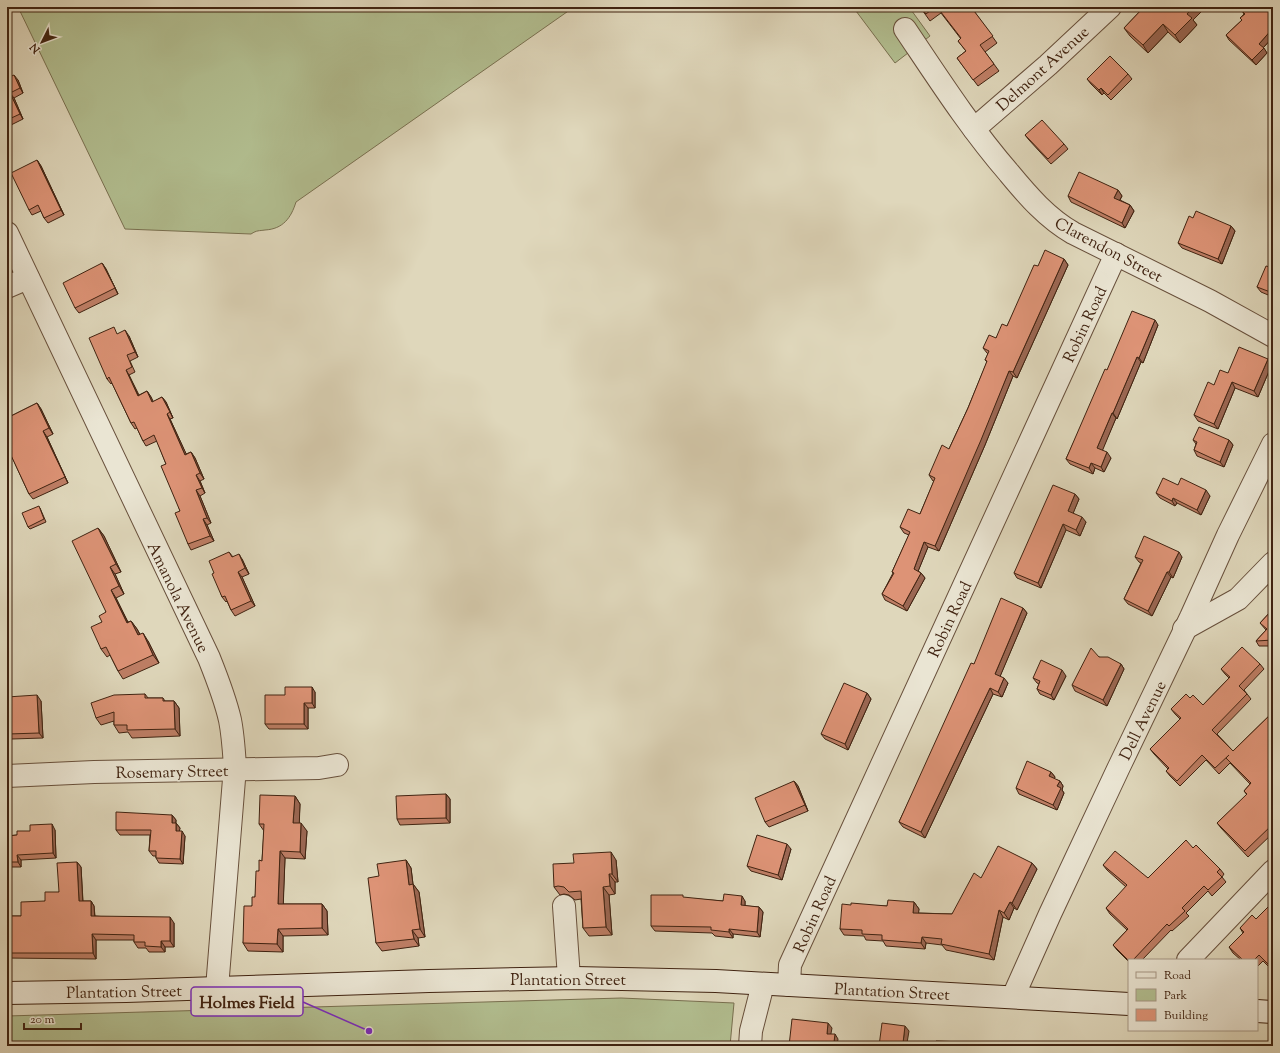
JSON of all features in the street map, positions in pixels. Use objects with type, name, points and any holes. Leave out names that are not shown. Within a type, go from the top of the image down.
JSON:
[{"type":"street","name":"Delmont Avenue","points":[[974,129],[1048,65],[1110,7]]},
{"type":"street","name":"Clarendon Street","points":[[905,29],[974,129],[997,159],[1046,214],[1073,233],[1210,301],[1273,336]]},
{"type":"street","name":"Amanola Avenue","points":[[7,234],[209,658],[218,681],[230,721],[235,770],[217,988]]},
{"type":"street","name":"Robin Road","points":[[789,985],[790,965],[1116,254]]},
{"type":"street","points":[[7,287],[28,278]]},
{"type":"street","name":"Dell Avenue","points":[[1013,997],[1050,914],[1191,617],[1228,535],[1273,444]]},
{"type":"street","points":[[1184,629],[1238,599],[1273,563]]},
{"type":"street","name":"Rosemary Street","points":[[7,776],[94,772],[319,768],[336,765]]},
{"type":"street","points":[[1189,959],[1273,871]]},
{"type":"street","points":[[564,906],[569,978]]},
{"type":"street","name":"Plantation Street","points":[[7,993],[569,978],[710,981],[1128,1004]]},
{"type":"street","points":[[750,1046],[751,1031],[763,984]]},
{"type":"street","points":[[1258,1011],[1273,1012]]},
{"type":"green space","points":[[18,7],[574,7],[296,202],[289,218],[281,225],[251,234],[125,229]]},
{"type":"green space","points":[[853,7],[909,7],[930,36],[895,63]]},
{"type":"green space","points":[[621,998],[734,1003],[730,1046],[7,1046],[7,1016]]},
{"type":"building","points":[[920,7],[935,7],[926,14]]},
{"type":"building","points":[[937,7],[971,7],[993,36],[980,45],[994,64],[973,80],[957,58],[966,51],[958,41],[961,38]]},
{"type":"building","points":[[1144,7],[1193,7],[1187,14],[1192,18],[1175,35],[1163,24],[1143,45],[1124,28]]},
{"type":"building","points":[[1246,7],[1273,7],[1273,28],[1259,44],[1264,48],[1252,60],[1226,35],[1242,20],[1240,18],[1245,14],[1242,11]]},
{"type":"building","points":[[1110,56],[1128,74],[1108,95],[1101,88],[1099,90],[1087,79]]},
{"type":"building","points":[[14,75],[20,88],[10,93],[20,114],[7,120],[7,78]]},
{"type":"building","points":[[1042,120],[1064,144],[1048,159],[1025,135]]},
{"type":"building","points":[[37,160],[61,210],[44,218],[38,205],[29,210],[11,173]]},
{"type":"building","points":[[1079,172],[1118,190],[1114,198],[1130,205],[1122,223],[1068,196]]},
{"type":"building","points":[[1196,211],[1231,226],[1218,259],[1178,243],[1189,216],[1193,218]]},
{"type":"building","points":[[1045,250],[1064,259],[1013,372],[1009,371],[935,546],[924,542],[914,569],[921,573],[903,606],[882,594],[894,573],[892,572],[910,532],[900,527],[908,509],[920,514],[935,478],[929,475],[942,445],[949,449],[987,361],[985,360],[989,351],[983,348],[989,335],[996,338],[1002,324],[1007,326],[1034,265],[1038,266]]},
{"type":"building","points":[[1273,261],[1273,293],[1257,287],[1266,266],[1270,267]]},
{"type":"building","points":[[102,263],[115,288],[75,308],[63,283]]},
{"type":"building","points":[[1132,311],[1155,320],[1097,448],[1107,452],[1101,467],[1091,463],[1089,468],[1066,459]]},
{"type":"building","points":[[114,327],[117,334],[125,330],[135,352],[127,355],[132,367],[126,370],[138,396],[147,391],[152,402],[162,397],[170,412],[167,414],[185,455],[191,452],[200,473],[196,475],[202,488],[196,490],[207,518],[203,519],[210,536],[188,544],[175,513],[180,511],[161,466],[166,464],[154,435],[143,441],[134,422],[131,423],[109,377],[107,379],[89,338]]},
{"type":"building","points":[[1239,347],[1268,359],[1254,391],[1232,382],[1214,424],[1194,415],[1208,382],[1214,385],[1220,370],[1228,373]]},
{"type":"building","points":[[37,403],[49,428],[43,431],[65,477],[29,494],[9,451],[7,452],[7,418]]},
{"type":"building","points":[[1199,427],[1229,440],[1220,462],[1194,450],[1197,442],[1193,440]]},
{"type":"building","points":[[1163,478],[1178,485],[1181,478],[1206,490],[1197,510],[1173,498],[1172,501],[1156,493]]},
{"type":"building","points":[[1053,485],[1075,494],[1068,511],[1082,517],[1076,530],[1063,524],[1038,583],[1014,573]]},
{"type":"building","points":[[39,506],[44,519],[28,527],[22,513]]},
{"type":"building","points":[[98,528],[116,564],[110,567],[119,586],[111,590],[127,623],[131,621],[138,635],[143,633],[153,655],[118,671],[106,647],[101,649],[91,627],[102,622],[99,616],[106,612],[72,541]]},
{"type":"building","points":[[1144,536],[1179,552],[1169,572],[1167,572],[1148,611],[1124,599],[1143,560],[1135,557]]},
{"type":"building","points":[[229,552],[232,557],[239,554],[245,568],[238,572],[251,601],[231,610],[225,596],[222,597],[212,574],[214,573],[209,561]]},
{"type":"building","points":[[1001,598],[1023,608],[995,674],[1004,678],[998,692],[990,688],[921,832],[899,822],[971,663],[974,664]]},
{"type":"building","points":[[1273,609],[1273,640],[1256,641],[1267,629],[1260,623]]},
{"type":"building","points":[[1242,647],[1260,664],[1239,686],[1247,694],[1212,730],[1233,751],[1273,712],[1273,824],[1245,851],[1217,823],[1247,794],[1244,791],[1251,783],[1226,758],[1229,755],[1215,768],[1202,755],[1177,781],[1166,771],[1169,768],[1150,749],[1181,718],[1171,709],[1186,694],[1190,698],[1193,695],[1203,705],[1230,677],[1221,669]]},
{"type":"building","points":[[1091,648],[1099,657],[1108,657],[1121,664],[1103,700],[1072,685]]},
{"type":"building","points":[[1041,660],[1062,670],[1051,695],[1037,689],[1040,681],[1033,678]]},
{"type":"building","points":[[844,683],[867,693],[845,744],[821,734]]},
{"type":"building","points":[[285,687],[312,687],[312,703],[304,703],[304,724],[265,724],[265,695],[285,695]]},
{"type":"building","points":[[145,694],[145,698],[163,698],[163,701],[174,701],[175,729],[127,730],[127,725],[114,725],[114,712],[96,718],[91,703],[114,695]]},
{"type":"building","points":[[37,695],[39,733],[8,734],[7,697]]},
{"type":"building","points":[[1027,761],[1051,772],[1049,776],[1060,781],[1057,786],[1061,788],[1053,805],[1016,788]]},
{"type":"building","points":[[794,781],[805,805],[765,822],[755,798]]},
{"type":"building","points":[[446,794],[446,818],[397,819],[396,796]]},
{"type":"building","points":[[260,795],[295,796],[293,823],[301,823],[300,852],[280,851],[278,904],[322,904],[322,928],[278,929],[277,944],[243,943],[244,906],[252,906],[252,897],[255,897],[256,871],[259,871],[259,860],[262,861],[264,824],[259,824]]},
{"type":"building","points":[[116,812],[172,815],[172,823],[176,823],[176,831],[182,831],[180,859],[156,858],[156,851],[149,851],[151,830],[116,830]]},
{"type":"building","points":[[52,824],[53,853],[17,855],[18,862],[7,862],[7,836],[17,835],[17,831],[30,831],[30,825]]},
{"type":"building","points":[[757,835],[787,844],[778,875],[747,866]]},
{"type":"building","points":[[1186,840],[1193,848],[1196,845],[1220,869],[1217,872],[1222,877],[1208,890],[1204,886],[1182,908],[1185,911],[1169,926],[1167,924],[1134,959],[1128,960],[1113,945],[1128,929],[1106,908],[1127,885],[1103,865],[1115,851],[1148,878]]},
{"type":"building","points":[[998,846],[1032,863],[1012,903],[1010,902],[1004,913],[999,910],[989,954],[941,944],[942,939],[922,937],[921,943],[882,940],[882,935],[862,934],[862,930],[840,929],[842,904],[851,905],[851,903],[887,906],[888,900],[914,902],[913,913],[952,914],[974,873],[981,878]]},
{"type":"building","points":[[611,852],[612,874],[609,874],[610,886],[603,887],[606,927],[583,928],[581,891],[569,892],[564,887],[554,887],[553,864],[574,863],[573,854]]},
{"type":"building","points":[[406,860],[409,885],[413,884],[420,929],[412,930],[414,939],[376,943],[368,878],[379,876],[377,864]]},
{"type":"building","points":[[77,862],[79,901],[91,901],[91,916],[170,917],[170,941],[161,941],[161,947],[145,946],[145,942],[134,942],[134,935],[92,934],[93,953],[7,953],[7,916],[21,916],[21,902],[45,901],[45,892],[59,892],[57,863]]},
{"type":"building","points":[[724,894],[742,896],[741,905],[759,907],[757,932],[729,929],[729,932],[711,930],[711,927],[651,926],[651,895],[683,895],[683,897],[723,901]]},
{"type":"building","points":[[1273,902],[1273,969],[1259,955],[1255,959],[1242,959],[1229,947],[1244,932],[1240,928],[1252,915],[1256,919]]},
{"type":"building","points":[[792,1019],[828,1023],[827,1034],[835,1034],[834,1042],[849,1043],[849,1046],[789,1046]]},
{"type":"building","points":[[882,1023],[905,1026],[903,1043],[907,1043],[907,1046],[879,1046]]},
{"type":"building","points":[[936,1041],[994,1043],[994,1045],[1001,1046],[936,1046]]},
{"type":"place","name":"Holmes Field","points":[[369,1031]]}]
